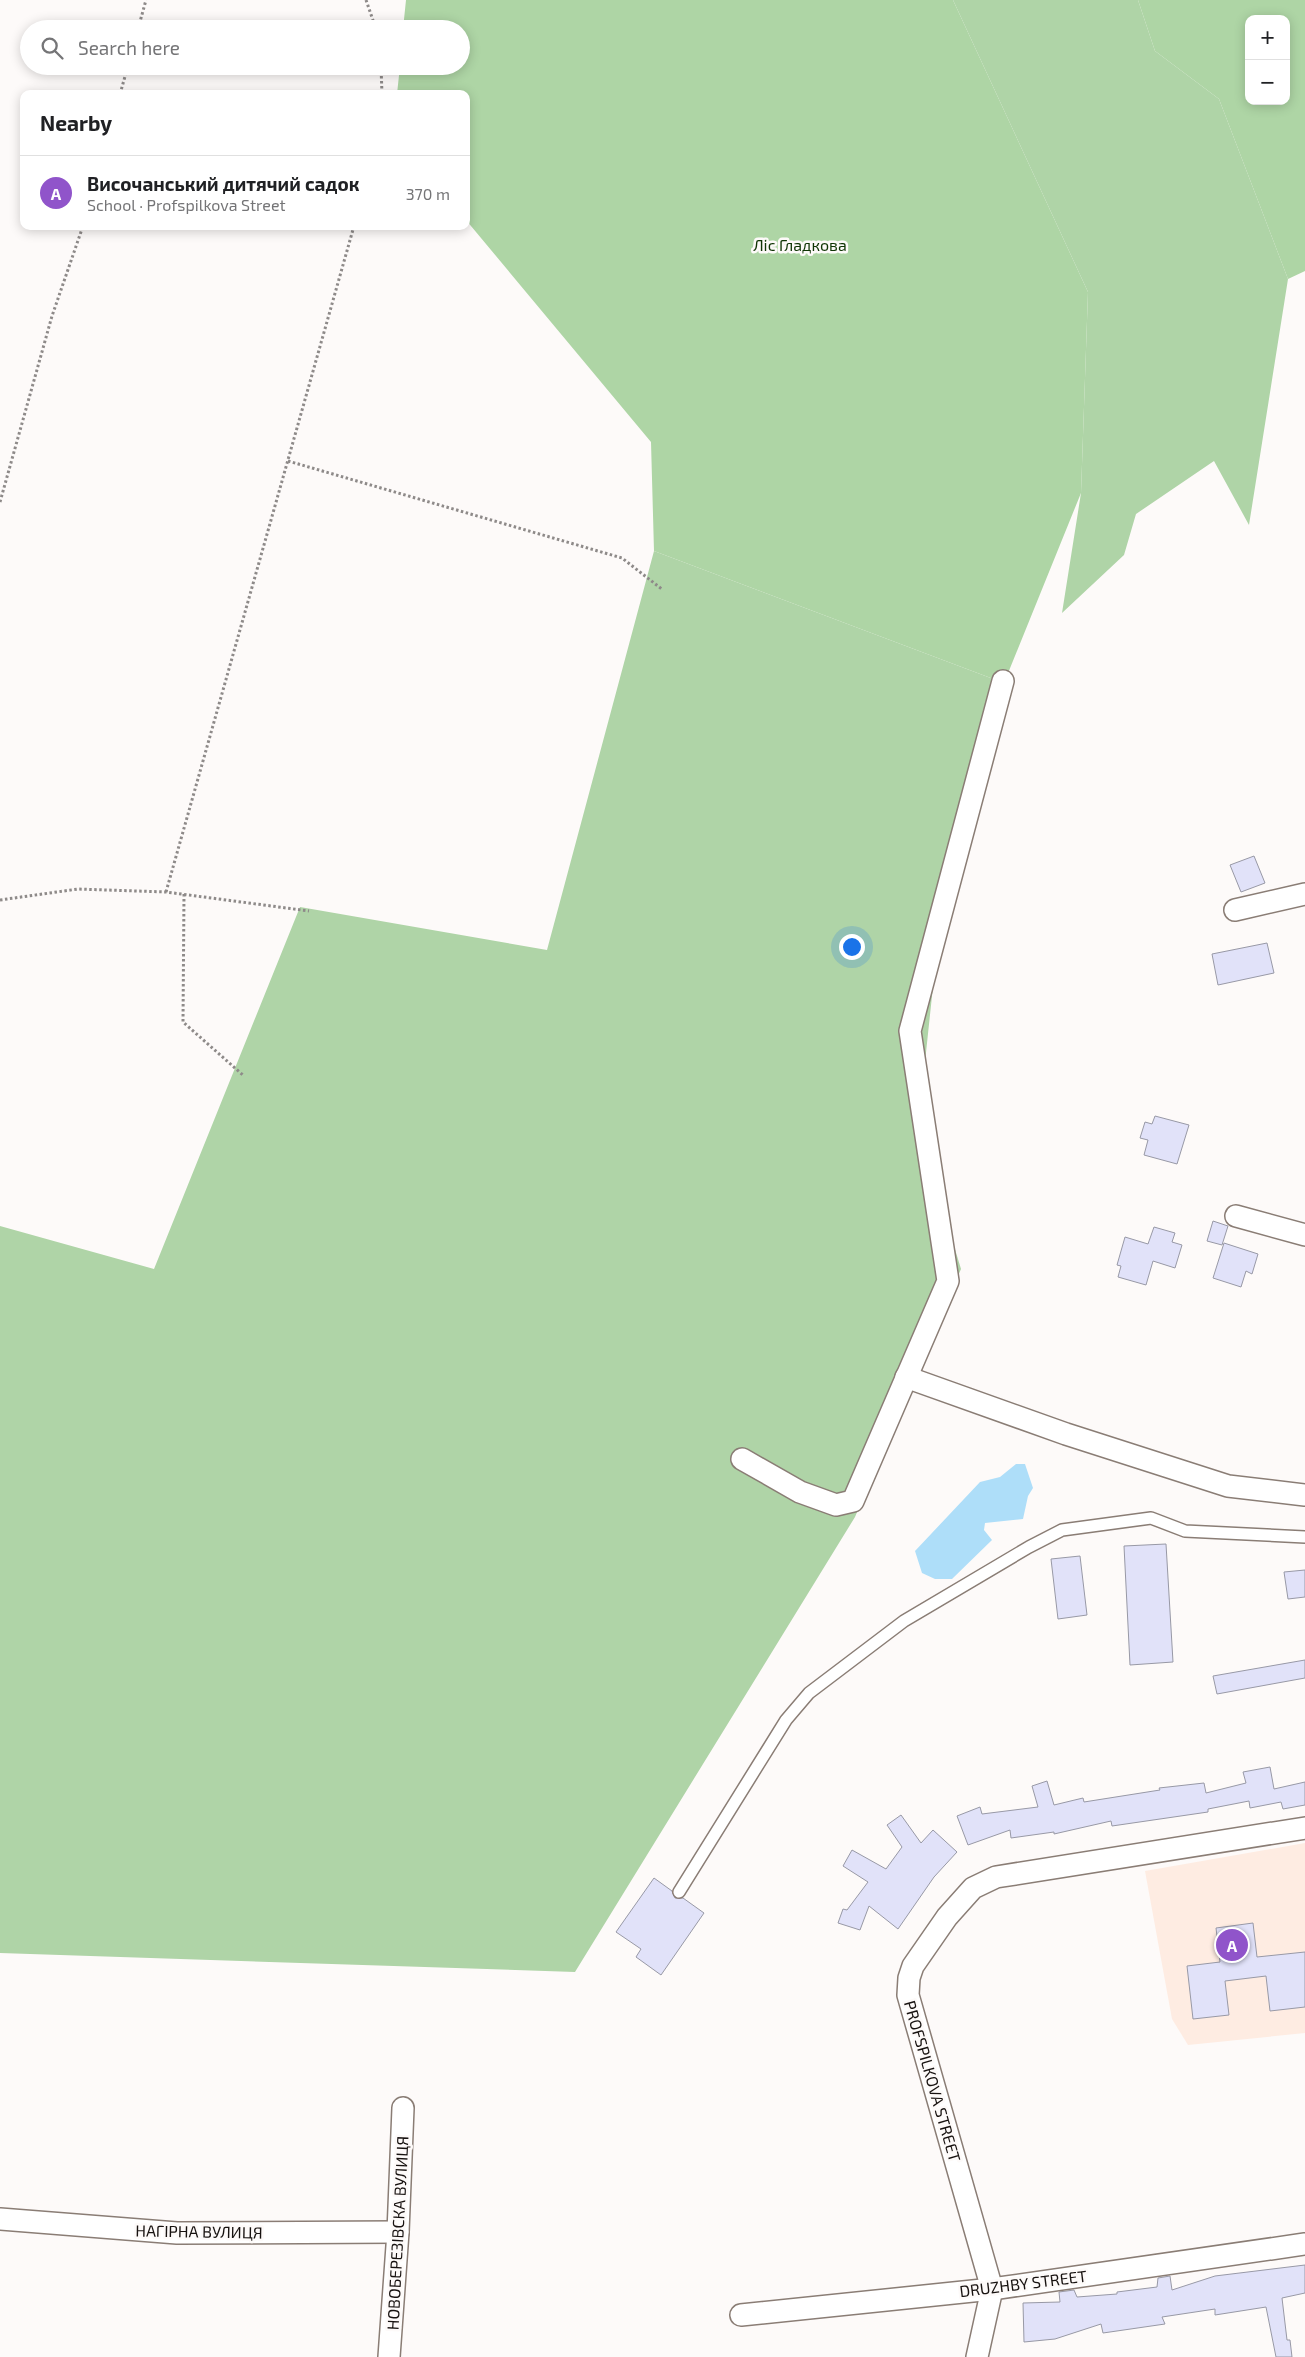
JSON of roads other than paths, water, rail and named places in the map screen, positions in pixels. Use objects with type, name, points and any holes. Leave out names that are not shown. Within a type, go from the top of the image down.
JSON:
[{"type":"street","points":[[742,1459],[800,1492],[836,1505],[853,1501],[948,1281],[910,1031],[1002,681]]},
{"type":"street","points":[[1235,910],[1305,894]]},
{"type":"street","points":[[1236,1216],[1305,1235]]},
{"type":"street","points":[[906,1377],[1066,1434],[1228,1486],[1305,1495]]},
{"type":"street","name":"PROFSPILKOVA STREET","points":[[977,2357],[992,2288],[908,1995],[909,1978],[913,1966],[941,1925],[973,1888],[996,1877],[1305,1828]]},
{"type":"street","name":"НОВОБЕРЕЗІВСКА ВУЛИЦЯ","points":[[389,2357],[398,2232],[403,2108]]},
{"type":"street","name":"НАГІРНА ВУЛИЦЯ","points":[[0,2219],[177,2233],[398,2232]]},
{"type":"street","name":"DRUZHBY STREET","points":[[741,2315],[992,2288],[1305,2244]]},
{"type":"lane","points":[[679,1892],[786,1720],[809,1693],[904,1621],[1029,1547],[1062,1530],[1151,1518],[1185,1531],[1305,1537]]},
{"type":"water","points":[[1016,1464],[1025,1464],[1033,1488],[1028,1496],[1023,1519],[985,1523],[984,1530],[992,1540],[952,1579],[935,1579],[922,1573],[915,1551],[980,1482],[1000,1477]]},
{"type":"place","name":"Височанський дитячий садок","points":[[1232,1945]]},
{"type":"park label","name":"Ліс Гладкова","points":[[800,244]]}]
